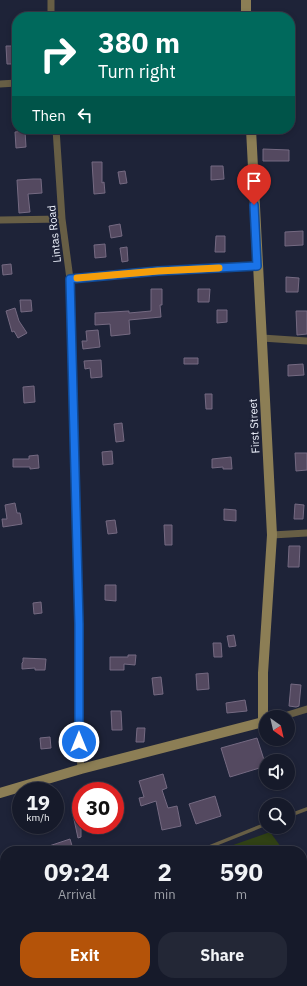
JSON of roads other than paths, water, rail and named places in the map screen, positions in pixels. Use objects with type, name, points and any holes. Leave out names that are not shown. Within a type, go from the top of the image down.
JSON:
[{"type":"street","points":[[51,0],[52,12]]},
{"type":"street","points":[[246,0],[246,12]]},
{"type":"street","points":[[0,84],[12,83]]},
{"type":"street","name":"Lintas Road","points":[[56,134],[62,219],[70,279],[79,624],[79,742],[81,769]]},
{"type":"street","name":"First Street","points":[[251,134],[272,535],[263,672],[264,710]]},
{"type":"street","points":[[0,220],[62,219]]},
{"type":"street","points":[[70,279],[158,271],[257,266]]},
{"type":"street","points":[[262,338],[307,341]]},
{"type":"street","points":[[272,535],[307,533]]},
{"type":"street","points":[[295,713],[307,710]]},
{"type":"street","points":[[0,793],[81,769],[259,723]]},
{"type":"lane","points":[[295,813],[307,809]]},
{"type":"lane","points":[[211,846],[259,827]]}]
